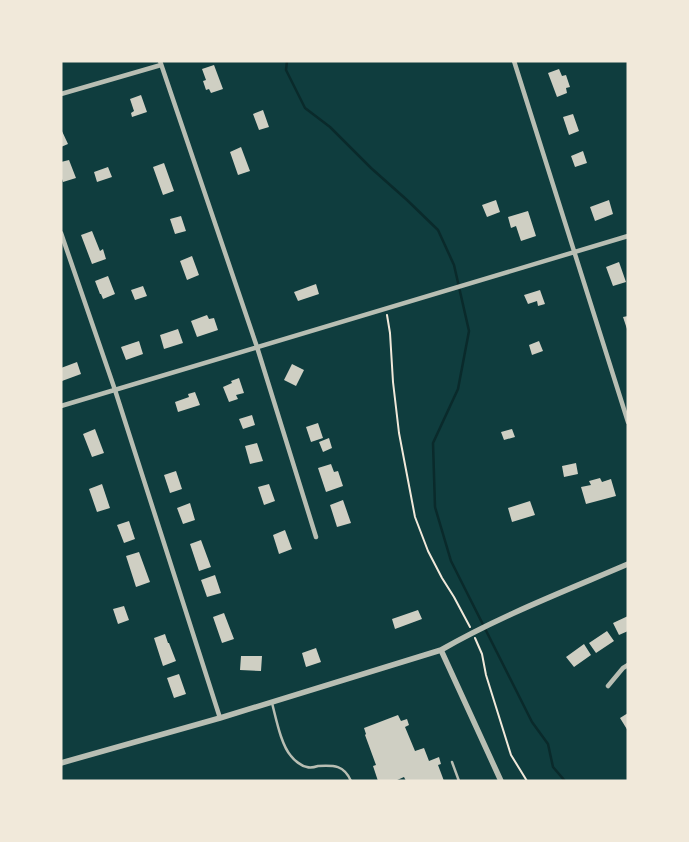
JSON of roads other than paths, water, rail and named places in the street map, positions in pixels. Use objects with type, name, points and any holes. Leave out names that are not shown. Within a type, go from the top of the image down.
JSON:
[{"type":"street","points":[[514,61],[628,422]]},
{"type":"street","points":[[61,94],[161,63],[257,348],[316,537]]},
{"type":"street","points":[[61,233],[115,390],[220,718]]},
{"type":"street","points":[[61,406],[628,236]]},
{"type":"street","points":[[61,763],[220,718],[441,650],[511,614],[628,564]]},
{"type":"street","points":[[441,650],[501,781]]},
{"type":"street","points":[[608,686],[623,668],[628,665]]},
{"type":"lane","points":[[272,702],[285,746],[294,760],[308,768],[331,765],[339,767],[347,773],[351,781]]},
{"type":"lane","points":[[452,762],[459,781]]},
{"type":"waterway","points":[[287,61],[286,70],[305,108],[330,127],[438,230],[454,265],[469,331],[458,389],[433,443],[435,507],[451,561],[532,722],[548,744],[553,767],[565,781]]}]
